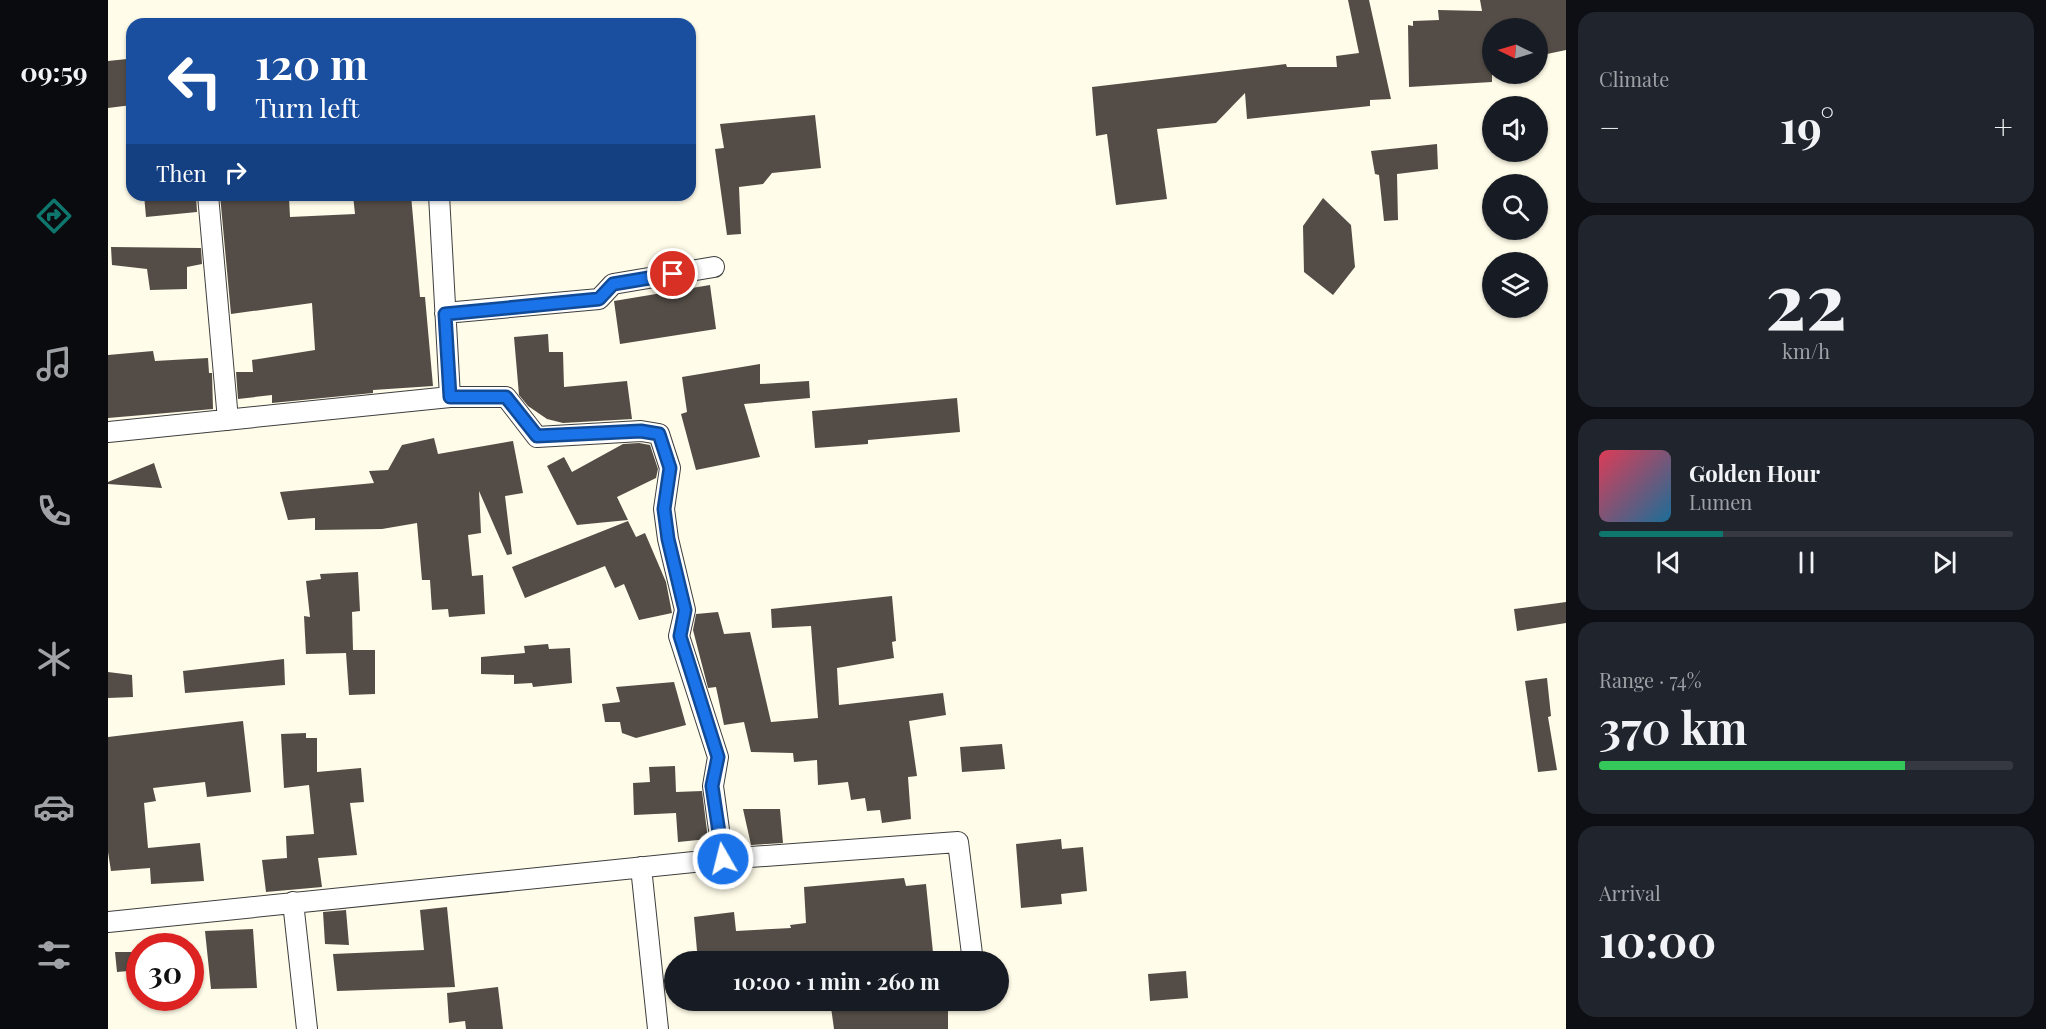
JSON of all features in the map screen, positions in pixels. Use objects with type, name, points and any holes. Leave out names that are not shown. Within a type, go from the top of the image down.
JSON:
[{"type":"street","points":[[209,201],[228,420]]},
{"type":"street","points":[[439,201],[450,397]]},
{"type":"street","points":[[445,314],[599,299],[613,284],[714,267]]},
{"type":"street","points":[[108,432],[450,397],[506,397],[537,436],[641,431],[659,434],[670,468],[664,509],[668,539],[685,610],[680,636],[718,757],[712,786],[723,859]]},
{"type":"street","points":[[108,922],[723,859],[958,842],[972,951]]},
{"type":"street","points":[[641,867],[658,1029]]},
{"type":"street","points":[[293,902],[307,1029]]},
{"type":"building","points":[[1348,0],[1369,0],[1391,99],[1370,100],[1370,106],[1247,119],[1245,93],[1216,123],[1157,129],[1167,199],[1116,205],[1107,134],[1096,136],[1092,87],[1286,64],[1287,67],[1337,67],[1336,56],[1359,53]]},
{"type":"building","points":[[1480,0],[1566,0],[1566,50],[1548,54],[1548,18],[1482,18],[1482,83],[1409,87],[1408,25],[1413,26],[1413,21],[1439,20],[1438,10],[1482,11]]},
{"type":"building","points":[[126,59],[126,106],[108,108],[108,61]]},
{"type":"building","points":[[815,115],[821,168],[772,173],[763,184],[739,187],[741,234],[727,235],[715,149],[724,148],[720,124]]},
{"type":"building","points":[[1437,144],[1438,169],[1397,174],[1398,220],[1384,221],[1379,175],[1375,174],[1371,151]]},
{"type":"building","points":[[1323,198],[1351,225],[1355,267],[1333,295],[1304,272],[1303,226]]},
{"type":"building","points":[[145,201],[196,201],[197,212],[146,217]]},
{"type":"building","points":[[221,201],[289,201],[290,217],[355,214],[354,201],[412,201],[420,297],[425,297],[433,386],[373,390],[373,393],[272,403],[272,395],[238,399],[236,372],[253,372],[252,360],[315,350],[312,303],[231,314]]},
{"type":"building","points":[[111,247],[201,248],[202,264],[187,267],[187,289],[150,290],[147,269],[112,265]]},
{"type":"building","points":[[710,285],[716,329],[620,344],[614,301]]},
{"type":"building","points":[[548,334],[549,352],[563,352],[564,387],[627,381],[632,419],[563,423],[547,419],[528,406],[519,395],[514,337]]},
{"type":"building","points":[[153,351],[155,361],[208,358],[209,373],[212,373],[213,409],[108,418],[108,355]]},
{"type":"building","points":[[760,364],[760,384],[809,381],[810,398],[744,404],[760,457],[696,470],[681,414],[687,412],[682,377]]},
{"type":"building","points":[[957,398],[960,432],[868,440],[868,444],[815,448],[812,411]]},
{"type":"building","points":[[434,438],[438,454],[513,441],[523,493],[505,496],[512,554],[507,555],[479,491],[481,533],[468,535],[472,576],[483,575],[485,614],[449,617],[448,609],[432,610],[430,580],[422,580],[417,523],[382,529],[315,530],[315,518],[288,520],[280,492],[374,483],[369,471],[388,470],[402,445]]},
{"type":"building","points":[[623,444],[650,445],[658,469],[656,478],[617,497],[628,520],[577,525],[547,466],[564,457],[572,472]]},
{"type":"building","points":[[154,463],[162,488],[108,484],[108,482]]},
{"type":"building","points":[[628,521],[636,537],[645,533],[666,582],[672,613],[639,620],[624,584],[615,588],[605,566],[525,598],[512,567]]},
{"type":"building","points":[[358,572],[360,611],[352,612],[353,650],[375,650],[375,694],[349,695],[346,653],[306,654],[304,616],[310,617],[306,581],[321,579],[320,574]]},
{"type":"building","points":[[892,596],[896,641],[892,642],[894,658],[837,668],[839,705],[943,693],[946,715],[909,721],[917,776],[908,777],[911,819],[882,823],[880,810],[867,811],[865,798],[851,800],[848,782],[818,785],[817,760],[794,762],[793,753],[751,752],[744,722],[724,725],[716,687],[708,688],[693,630],[696,614],[718,612],[724,634],[750,632],[771,722],[818,718],[811,626],[772,628],[771,609]]},
{"type":"building","points":[[1566,602],[1566,623],[1517,631],[1514,609]]},
{"type":"building","points":[[548,644],[549,649],[570,648],[572,683],[533,687],[532,683],[514,684],[514,675],[481,674],[481,657],[525,653],[524,646]]},
{"type":"building","points":[[284,659],[285,685],[185,693],[183,671]]},
{"type":"building","points":[[108,672],[132,675],[133,697],[108,698]]},
{"type":"building","points":[[1547,678],[1551,716],[1548,717],[1557,770],[1538,772],[1525,681]]},
{"type":"building","points":[[674,682],[686,725],[636,738],[622,733],[620,722],[605,722],[602,704],[620,702],[616,687]]},
{"type":"building","points":[[243,721],[251,792],[207,797],[205,782],[153,788],[156,801],[144,803],[148,848],[200,843],[204,881],[151,884],[150,868],[111,871],[108,852],[108,737]]},
{"type":"building","points":[[306,733],[306,738],[317,738],[317,772],[361,768],[364,802],[350,803],[357,855],[318,858],[322,887],[266,892],[262,860],[287,858],[286,836],[314,834],[309,785],[284,788],[281,734]]},
{"type":"building","points":[[1002,744],[1005,769],[962,772],[960,747]]},
{"type":"building","points":[[675,766],[676,792],[702,791],[708,839],[678,842],[676,813],[634,815],[633,783],[650,782],[649,767]]},
{"type":"building","points":[[743,809],[780,809],[783,843],[751,845]]},
{"type":"building","points":[[1061,839],[1062,849],[1083,847],[1087,891],[1061,894],[1062,904],[1021,908],[1016,844]]},
{"type":"building","points":[[904,878],[906,886],[926,884],[933,951],[697,951],[694,917],[734,912],[736,931],[791,928],[790,925],[806,923],[804,887]]},
{"type":"building","points":[[447,907],[455,987],[337,991],[333,954],[424,950],[420,910]]},
{"type":"building","points":[[346,910],[349,945],[325,944],[323,912]]},
{"type":"building","points":[[253,929],[257,988],[211,989],[205,931]]},
{"type":"building","points":[[115,952],[126,952],[126,971],[117,972]]},
{"type":"building","points":[[1186,971],[1188,998],[1150,1001],[1148,974]]},
{"type":"building","points":[[498,987],[503,1029],[466,1029],[465,1021],[449,1023],[447,993]]},
{"type":"building","points":[[832,1011],[948,1011],[948,1029],[834,1029]]},
{"type":"route","points":[[673,274],[613,284],[599,299],[445,314],[450,397],[506,397],[537,436],[641,431],[659,434],[670,468],[664,509],[668,539],[685,610],[680,636],[718,757],[712,786],[723,859]]}]
